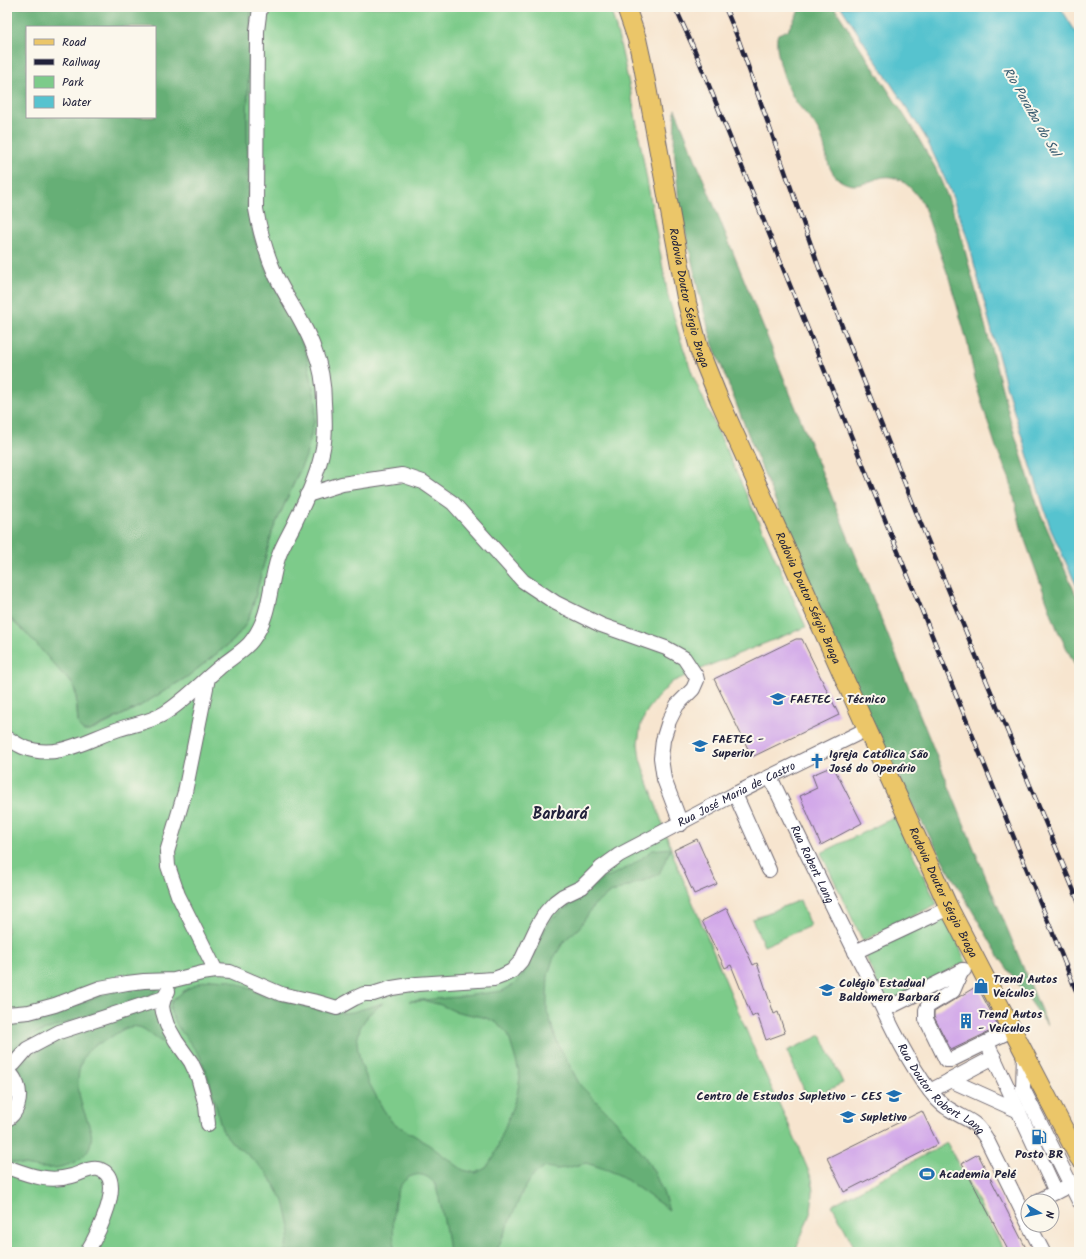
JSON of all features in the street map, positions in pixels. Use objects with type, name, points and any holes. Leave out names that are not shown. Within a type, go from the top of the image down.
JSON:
[{"type":"main road","name":"Rodovia Doutor Sérgio Braga","points":[[626,7],[637,39],[683,281],[693,328],[700,352],[719,399],[949,908],[970,967],[1012,1030],[1079,1158]]},
{"type":"street","points":[[7,738],[23,747],[37,751],[51,752],[67,749],[163,715],[252,641],[262,625],[268,608],[278,559],[284,542],[297,520],[323,448],[325,424],[321,374],[314,348],[277,278],[266,253],[260,234],[256,209],[257,32],[260,7]]},
{"type":"street","points":[[307,495],[342,484],[402,475],[423,482],[453,503],[523,581],[556,603],[601,625],[666,648],[684,658],[697,680],[693,689],[677,705],[670,718],[663,740],[661,758],[664,779],[676,827]]},
{"type":"street","points":[[208,678],[185,792],[167,852],[168,866],[178,895],[216,971]]},
{"type":"street","name":"Rua José Maria de Castro","points":[[7,1014],[29,1012],[55,1006],[100,988],[144,980],[174,980],[216,971],[230,972],[281,994],[337,1008],[364,994],[373,994],[392,988],[502,976],[512,971],[521,961],[538,925],[546,912],[555,902],[563,896],[582,887],[601,868],[619,855],[676,827],[735,794],[867,729]]},
{"type":"street","name":"Rua Robert Lang","points":[[770,777],[855,952]]},
{"type":"street","points":[[735,794],[770,870]]},
{"type":"street","points":[[855,952],[949,908]]},
{"type":"street","name":"Rua Doutor Robert Lang","points":[[855,952],[910,1060],[930,1091],[948,1109],[974,1122],[981,1130],[1020,1201]]},
{"type":"street","points":[[884,1010],[970,967]]},
{"type":"street","points":[[970,967],[951,993],[927,1007],[926,1019],[945,1059],[947,1061],[951,1060],[1012,1030]]},
{"type":"street","points":[[174,980],[164,998],[162,1006],[167,1025],[191,1062],[198,1077],[206,1106],[208,1124]]},
{"type":"street","points":[[7,1117],[9,1118],[16,1113],[19,1098],[16,1081],[7,1069],[14,1064],[27,1049],[59,1032],[164,998]]},
{"type":"street","points":[[987,1043],[1056,1192],[1071,1184]]},
{"type":"street","points":[[1024,1053],[1023,1089],[1079,1201]]},
{"type":"street","points":[[930,1091],[994,1057]]},
{"type":"street","points":[[950,1080],[1019,1111]]},
{"type":"street","points":[[7,1167],[38,1178],[60,1178],[73,1176],[97,1168],[105,1171],[111,1179],[111,1193],[106,1214],[87,1252]]},
{"type":"street","name":"Rua Doutor Robert Lang","points":[[1033,1233],[1043,1252]]},
{"type":"green space","points":[[7,7],[251,7],[247,118],[248,211],[255,241],[269,276],[288,310],[306,353],[316,403],[314,422],[306,456],[272,532],[252,609],[246,624],[234,640],[187,677],[140,706],[89,731],[84,731],[80,728],[78,722],[76,693],[72,683],[30,637],[7,615]]},
{"type":"green space","points":[[251,7],[610,7],[620,43],[633,103],[668,296],[680,338],[693,376],[806,627],[672,682],[647,711],[641,724],[638,743],[640,759],[675,860],[760,1063],[812,1179],[813,1194],[811,1211],[795,1252],[7,1252],[7,615],[26,633],[71,683],[76,695],[79,724],[84,730],[90,731],[140,706],[187,677],[234,640],[246,624],[252,609],[272,532],[299,472],[269,276],[255,241],[248,211],[247,118]]},
{"type":"green space","points":[[801,7],[834,7],[913,129],[935,167],[946,193],[959,228],[1012,426],[1039,510],[1079,602],[1079,673],[1057,629],[1022,532],[1010,480],[996,447],[977,388],[967,341],[949,278],[923,204],[905,183],[893,177],[879,178],[855,185],[841,181],[829,165],[819,132],[799,106],[786,82],[778,53],[777,37],[778,34],[788,30]]},
{"type":"green space","points":[[675,109],[973,846],[1047,1025],[1000,958],[947,868],[911,802],[829,630],[760,464],[713,345],[699,293],[679,203],[674,147]]},
{"type":"green space","points":[[895,817],[937,904],[863,941],[821,853]]},
{"type":"green space","points":[[671,848],[659,874],[610,893],[594,905],[579,928],[565,940],[553,959],[548,975],[547,996],[547,1011],[557,1042],[580,1085],[614,1119],[645,1157],[654,1172],[669,1210],[621,1176],[608,1170],[586,1163],[556,1169],[546,1167],[534,1174],[522,1193],[496,1252],[449,1252],[445,1225],[436,1186],[423,1175],[415,1175],[406,1179],[396,1196],[393,1220],[394,1252],[284,1252],[291,1231],[284,1201],[266,1172],[248,1155],[233,1144],[222,1130],[210,1083],[200,1056],[178,1027],[171,1013],[170,1007],[172,1001],[185,990],[201,982],[212,979],[229,980],[269,997],[324,1011],[342,1013],[353,1012],[383,1003],[368,1015],[360,1028],[357,1041],[361,1064],[383,1109],[392,1122],[425,1142],[463,1170],[476,1173],[486,1168],[494,1156],[517,1095],[520,1078],[508,1034],[497,1023],[486,1018],[454,1011],[441,1005],[426,1001],[409,1001],[458,997],[502,991],[513,985],[521,977],[529,965],[542,934],[552,919],[601,880],[631,866],[653,850]]},
{"type":"green space","points":[[800,900],[810,926],[764,946],[752,919]]},
{"type":"green space","points":[[945,914],[966,962],[885,1004],[865,954]]},
{"type":"green space","points":[[149,986],[159,988],[154,993],[142,999],[118,1005],[35,1034],[7,1057],[7,1021],[50,1015],[111,992]]},
{"type":"green space","points":[[158,1006],[170,1045],[159,1040],[142,1028],[134,1026],[125,1028],[105,1041],[95,1045],[84,1057],[78,1081],[82,1106],[91,1132],[91,1140],[86,1153],[74,1162],[52,1168],[35,1167],[7,1161],[7,1123],[17,1119],[21,1114],[23,1103],[22,1091],[20,1075],[17,1070],[25,1060],[55,1041],[91,1026]]},
{"type":"green space","points":[[821,1035],[843,1083],[808,1099],[787,1051]]},
{"type":"green space","name":"Academia Pelé","points":[[947,1143],[1005,1252],[857,1252],[832,1205]]},
{"type":"water","name":"Rio Paraíba do Sul","points":[[841,7],[1060,7],[1079,37],[1079,591],[1051,530],[1007,389],[968,240],[950,190],[925,136]]},
{"type":"building","name":"FAETEC - Técnico","points":[[796,639],[802,639],[839,715],[752,757],[714,679]]},
{"type":"building","points":[[833,766],[862,823],[821,845],[800,796],[817,788],[812,775]]},
{"type":"building","points":[[697,839],[717,884],[694,894],[674,850]]},
{"type":"building","points":[[727,908],[753,965],[757,963],[774,1014],[778,1012],[785,1033],[766,1040],[757,1014],[752,1017],[731,965],[725,968],[702,921]]},
{"type":"building","name":"Trend Autos - Veículos","points":[[977,986],[999,1027],[951,1050],[934,1017],[934,1012]]},
{"type":"building","points":[[922,1111],[938,1144],[844,1192],[827,1158]]},
{"type":"building","name":"Academia Pelé","points":[[978,1154],[1028,1252],[1009,1252],[962,1163]]},
{"type":"railway","points":[[675,7],[695,51],[1079,998]]},
{"type":"railway","points":[[725,7],[739,41],[822,276],[921,524],[1079,903]]},
{"type":"place","name":"FAETEC - Técnico","points":[[778,699]]},
{"type":"place","name":"FAETEC - Superior","points":[[700,746]]},
{"type":"place","name":"Igreja Católica São José do Operário","points":[[817,761]]},
{"type":"place","name":"Trend Autos Veículos","points":[[981,986]]},
{"type":"place","name":"Colégio Estadual Baldomero Barbará","points":[[827,990]]},
{"type":"place","name":"Trend Autos - Veículos","points":[[966,1021]]},
{"type":"place","name":"Centro de Estudos Supletivo - CES","points":[[894,1096]]},
{"type":"place","name":"Supletivo","points":[[848,1117]]},
{"type":"place","name":"Posto BR","points":[[1039,1137]]},
{"type":"place","name":"Academia Pelé","points":[[927,1174]]},
{"type":"district","name":"Barbará","points":[[560,814]]}]
